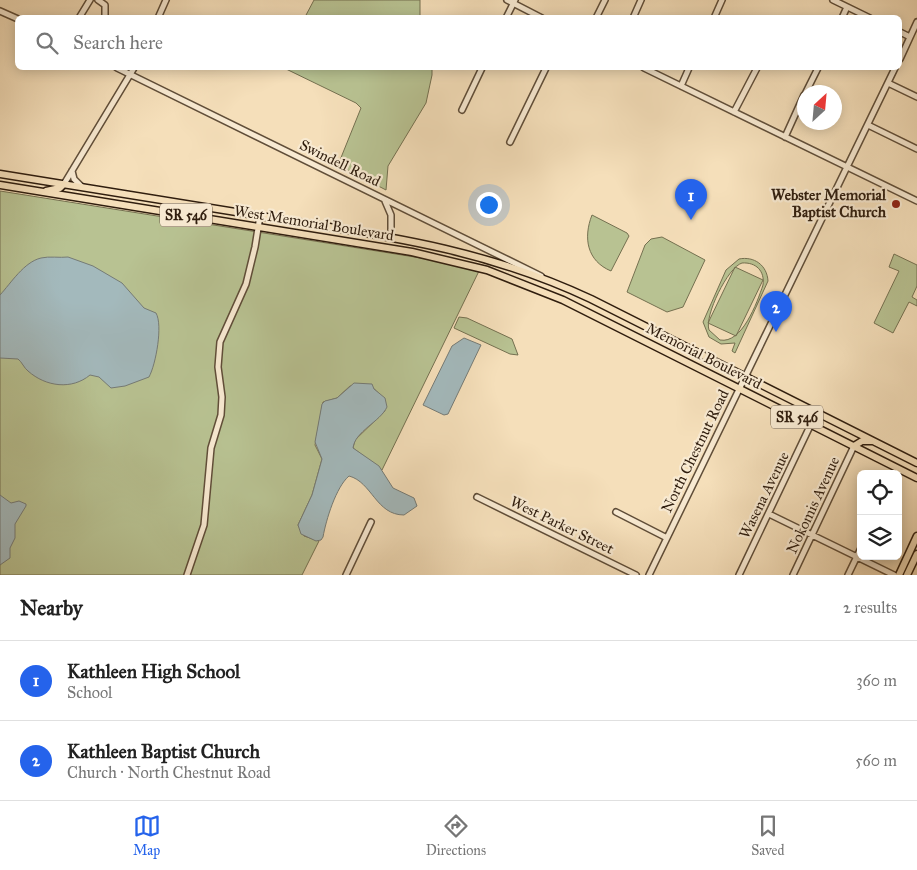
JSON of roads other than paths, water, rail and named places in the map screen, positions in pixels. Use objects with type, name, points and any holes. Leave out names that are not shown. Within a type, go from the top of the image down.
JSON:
[{"type":"main road","name":"SR 546","points":[[0,174],[64,184]]},
{"type":"main road","name":"West Memorial Boulevard","points":[[64,184],[392,237],[463,251],[553,282],[591,299]]},
{"type":"main road","points":[[42,192],[60,188],[64,184],[67,191],[77,198]]},
{"type":"main road","name":"West Memorial Boulevard","points":[[0,185],[412,252],[487,270],[537,288],[587,312]]},
{"type":"main road","points":[[392,237],[395,242],[412,252]]},
{"type":"main road","name":"Memorial Boulevard","points":[[591,299],[917,463]]},
{"type":"main road","name":"Memorial Boulevard","points":[[587,312],[854,446],[894,470]]},
{"type":"main road","points":[[854,446],[862,441],[873,441]]},
{"type":"main road","name":"Memorial Boulevard","points":[[902,473],[917,478]]},
{"type":"main road","points":[[898,575],[917,536]]},
{"type":"main road","points":[[907,575],[917,554]]},
{"type":"street","points":[[81,15],[90,0]]},
{"type":"street","points":[[98,0],[105,5],[105,15]]},
{"type":"street","points":[[159,15],[166,0]]},
{"type":"street","points":[[507,0],[537,15]]},
{"type":"street","points":[[598,15],[606,0]]},
{"type":"street","points":[[634,15],[642,0]]},
{"type":"street","points":[[715,15],[722,0]]},
{"type":"street","points":[[833,0],[864,15]]},
{"type":"street","points":[[508,15],[514,2]]},
{"type":"street","points":[[843,15],[847,7]]},
{"type":"street","points":[[0,10],[15,18]]},
{"type":"street","points":[[902,55],[917,22]]},
{"type":"street","points":[[902,33],[910,37]]},
{"type":"street","name":"Swindell Road","points":[[121,70],[553,282]]},
{"type":"street","points":[[64,184],[133,70]]},
{"type":"street","points":[[462,110],[481,70]]},
{"type":"street","points":[[510,142],[545,70]]},
{"type":"street","points":[[648,70],[917,201]]},
{"type":"street","points":[[681,86],[688,70]]},
{"type":"street","points":[[734,112],[756,70]]},
{"type":"street","points":[[810,85],[817,70]]},
{"type":"street","name":"North Chestnut Road","points":[[649,575],[894,70]]},
{"type":"street","points":[[888,83],[917,97]]},
{"type":"street","points":[[785,137],[797,111]]},
{"type":"street","points":[[868,125],[917,149]]},
{"type":"street","points":[[72,171],[74,179],[82,187]]},
{"type":"street","points":[[383,198],[391,215],[392,237]]},
{"type":"street","points":[[391,215],[394,208],[400,207]]},
{"type":"street","points":[[187,575],[204,525],[211,448],[221,415],[222,397],[218,367],[220,342],[246,284],[260,216]]},
{"type":"street","points":[[371,245],[373,234]]},
{"type":"street","name":"Wasena Avenue","points":[[739,575],[811,424]]},
{"type":"street","name":"Nokomis Avenue","points":[[793,575],[854,446]]},
{"type":"street","name":"West Parker Street","points":[[477,497],[636,575]]},
{"type":"street","points":[[616,512],[667,538]]},
{"type":"street","points":[[769,514],[857,557],[848,575]]},
{"type":"street","points":[[346,575],[372,522]]},
{"type":"street","points":[[863,560],[894,575]]},
{"type":"place","name":"Webster Memorial Baptist Church","points":[[896,204]]},
{"type":"place","name":"Kathleen High School","points":[[691,220]]},
{"type":"place","name":"Kathleen Baptist Church","points":[[776,332]]}]
